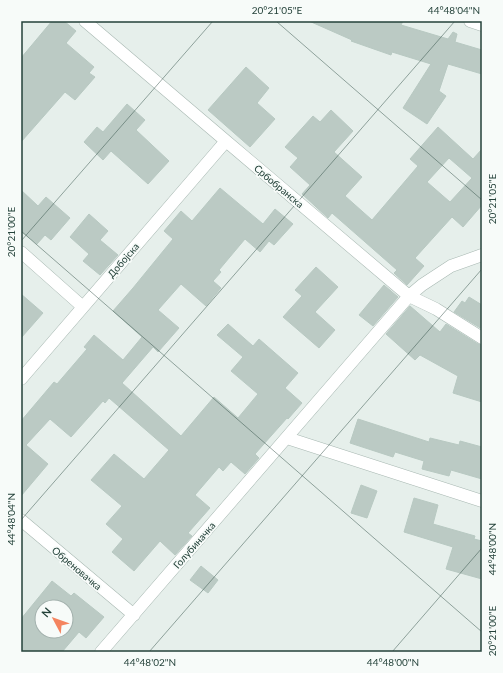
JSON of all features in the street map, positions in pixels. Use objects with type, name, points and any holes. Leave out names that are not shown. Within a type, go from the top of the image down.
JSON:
[{"type":"street","name":"Србобранска","points":[[85,21],[409,296],[436,309],[482,338]]},
{"type":"street","points":[[470,21],[482,25]]},
{"type":"street","name":"Добојска","points":[[21,379],[226,142]]},
{"type":"street","points":[[21,252],[83,307]]},
{"type":"street","points":[[409,296],[422,285],[447,269],[458,263],[482,255]]},
{"type":"street","name":"Голубиначка","points":[[101,652],[409,296]]},
{"type":"street","points":[[287,438],[482,501]]},
{"type":"street","name":"Обреновачка","points":[[21,520],[134,615]]},
{"type":"building","points":[[52,21],[64,21],[76,31],[66,43],[94,67],[89,73],[95,77],[75,100],[65,92],[21,142],[21,58]]},
{"type":"building","points":[[309,21],[403,21],[401,25],[448,39],[453,32],[457,34],[455,42],[482,50],[482,74],[448,64],[439,91],[446,96],[427,124],[403,108],[431,64],[392,52],[391,55],[351,41],[352,40]]},
{"type":"building","points":[[246,67],[269,88],[257,103],[275,119],[250,147],[208,110]]},
{"type":"building","points":[[127,104],[145,120],[136,130],[169,161],[148,184],[111,151],[103,160],[84,142],[97,127],[103,132]]},
{"type":"building","points":[[331,110],[353,131],[334,152],[362,177],[345,196],[372,220],[418,166],[410,159],[438,127],[473,159],[482,149],[482,205],[463,227],[452,217],[415,258],[424,266],[407,285],[394,273],[397,270],[332,213],[328,218],[302,194],[310,185],[290,167],[298,158],[285,147],[313,116],[320,122]],"holes":[[[449,158],[472,178],[450,202],[427,182]]]},
{"type":"building","points":[[220,188],[263,224],[275,209],[293,224],[274,245],[269,241],[260,252],[245,239],[219,270],[221,272],[213,281],[221,288],[206,306],[181,284],[158,310],[179,328],[158,352],[153,347],[122,383],[181,436],[214,397],[238,418],[258,394],[231,371],[243,357],[217,335],[228,324],[253,346],[259,339],[298,373],[285,388],[302,403],[255,454],[259,458],[245,474],[231,462],[223,471],[219,467],[195,495],[210,508],[188,533],[192,536],[175,555],[160,541],[134,571],[112,552],[123,539],[106,524],[122,506],[91,480],[114,454],[144,479],[169,450],[109,398],[105,403],[103,401],[71,437],[50,419],[26,445],[48,464],[21,496],[21,421],[54,382],[57,384],[87,349],[84,347],[94,335],[123,360],[142,337],[113,311],[173,239],[164,231],[181,211],[192,221]]},
{"type":"building","points":[[21,190],[38,206],[46,197],[70,218],[51,240],[45,235],[37,244],[21,231]]},
{"type":"building","points":[[89,214],[108,231],[100,240],[118,255],[100,275],[83,261],[89,254],[70,237]]},
{"type":"building","points":[[316,267],[338,287],[315,312],[335,330],[319,348],[283,317],[302,296],[295,290]]},
{"type":"building","points":[[384,285],[398,297],[373,326],[359,315]]},
{"type":"building","points":[[21,294],[43,313],[21,338]]},
{"type":"building","points":[[469,297],[482,305],[482,329],[454,312],[462,301],[465,303]]},
{"type":"building","points":[[410,306],[440,332],[446,324],[482,345],[482,402],[453,393],[458,376],[420,355],[415,360],[386,334]]},
{"type":"building","points":[[358,419],[429,442],[430,438],[459,445],[460,441],[482,447],[482,479],[451,470],[449,476],[422,469],[424,461],[395,452],[393,457],[350,443]]},
{"type":"building","points":[[361,485],[377,491],[367,518],[351,513]]},
{"type":"building","points":[[414,498],[438,505],[433,524],[475,536],[474,539],[482,541],[482,579],[446,569],[453,547],[404,532]]},
{"type":"building","points":[[201,566],[218,580],[208,593],[190,580]]},
{"type":"building","points":[[52,581],[71,596],[74,593],[104,617],[86,638],[79,632],[74,638],[74,599],[37,599]]},
{"type":"building","points":[[34,603],[34,639],[73,639],[62,652],[21,652],[21,619]]}]
